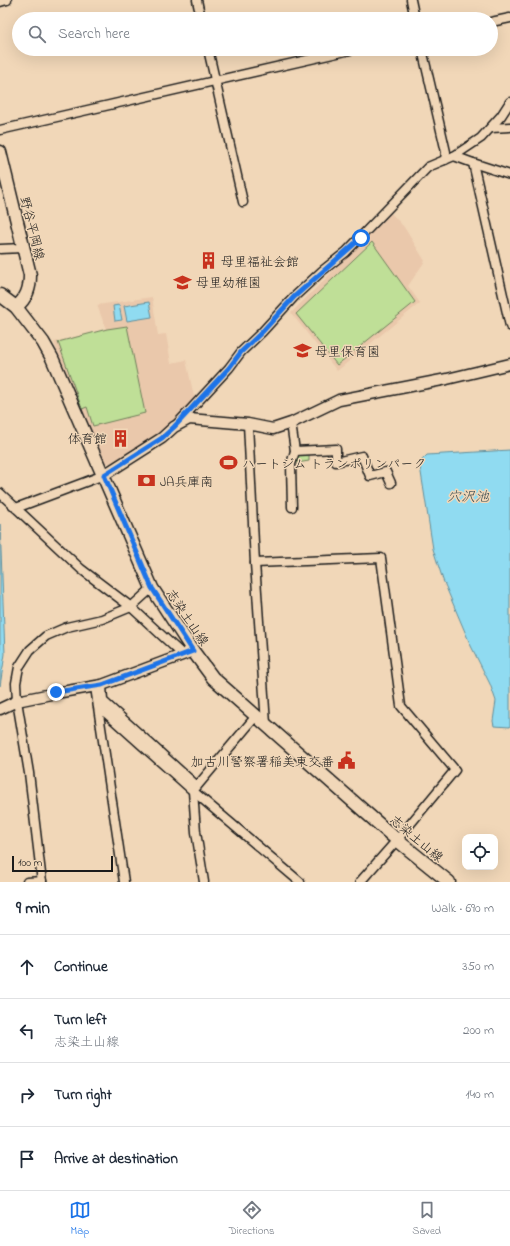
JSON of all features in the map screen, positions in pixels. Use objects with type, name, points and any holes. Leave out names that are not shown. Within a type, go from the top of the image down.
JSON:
[{"type":"main road","name":"野谷平岡線","points":[[0,152],[5,192],[30,275],[28,293],[16,307]]},
{"type":"main road","name":"志染土山線","points":[[0,295],[16,307],[43,342],[52,358],[152,588],[188,653],[213,678],[397,840],[449,882]]},
{"type":"street","points":[[0,2],[7,0]]},
{"type":"street","points":[[196,0],[199,12]]},
{"type":"street","points":[[411,0],[414,12]]},
{"type":"street","points":[[498,21],[510,18]]},
{"type":"street","points":[[210,56],[243,202]]},
{"type":"street","points":[[0,130],[323,56]]},
{"type":"street","points":[[424,56],[446,152],[445,160]]},
{"type":"street","points":[[16,508],[104,475],[162,438],[174,427],[229,368],[241,352],[262,332],[294,297],[322,271],[346,252],[428,167],[454,156],[481,138],[501,116],[510,102]]},
{"type":"street","points":[[491,128],[510,127]]},
{"type":"street","points":[[454,156],[510,175]]},
{"type":"street","points":[[473,163],[510,326]]},
{"type":"street","points":[[0,249],[23,248]]},
{"type":"street","points":[[174,427],[189,419],[248,424],[273,429],[291,423],[339,400],[440,380],[510,364]]},
{"type":"street","points":[[291,423],[295,451],[291,464],[292,507]]},
{"type":"street","points":[[248,424],[255,563],[266,724]]},
{"type":"street","points":[[295,451],[336,449],[336,462],[362,456],[370,476],[386,472],[391,483]]},
{"type":"street","points":[[0,494],[81,569],[188,653]]},
{"type":"street","points":[[255,563],[381,558],[401,706],[455,770],[360,882]]},
{"type":"street","points":[[27,882],[42,882],[29,773],[17,701],[16,683],[19,667],[30,650],[46,636],[67,627],[102,619],[131,607],[152,588]]},
{"type":"street","points":[[0,709],[17,701],[56,692],[99,686],[188,653]]},
{"type":"street","points":[[99,686],[98,706],[124,882]]},
{"type":"street","points":[[99,686],[103,701],[195,788],[300,882]]},
{"type":"street","points":[[98,706],[195,788]]},
{"type":"street","points":[[204,882],[196,832],[195,788],[256,716]]},
{"type":"shaded area","points":[[391,213],[404,227],[425,261],[408,286],[420,303],[337,371],[291,313]]},
{"type":"shaded area","points":[[152,297],[158,335],[166,334],[171,363],[186,360],[195,401],[178,418],[149,441],[110,463],[100,463],[54,342],[106,329],[97,305]]},
{"type":"green space","points":[[372,242],[415,302],[337,365],[296,314]]},
{"type":"green space","points":[[127,326],[145,413],[93,426],[87,407],[82,409],[58,342],[107,329]]},
{"type":"green space","points":[[309,450],[309,461],[291,464],[295,451]]},
{"type":"water","points":[[149,302],[152,317],[127,321],[124,306]]},
{"type":"water","points":[[119,305],[122,320],[115,321],[113,306]]},
{"type":"water","name":"穴沢池","points":[[510,450],[510,727],[494,726],[493,721],[496,701],[490,684],[471,646],[443,580],[433,549],[420,466],[422,460],[427,455]]},
{"type":"water","points":[[0,524],[5,654],[0,686]]},
{"type":"place","name":"母里福祉会館","points":[[208,261]]},
{"type":"place","name":"母里幼稚園","points":[[183,282]]},
{"type":"place","name":"母里保育園","points":[[302,351]]},
{"type":"place","name":"体育館","points":[[120,438]]},
{"type":"place","name":"ハートジム トランポリンパーク","points":[[229,463]]},
{"type":"place","name":"JA兵庫南","points":[[147,481]]},
{"type":"place","name":"加古川警察署稲美東交番","points":[[347,761]]},
{"type":"route","points":[[56,692],[102,685],[193,651],[152,588],[104,475],[162,438],[174,427],[229,368],[241,352],[262,332],[294,297],[361,238]]}]
